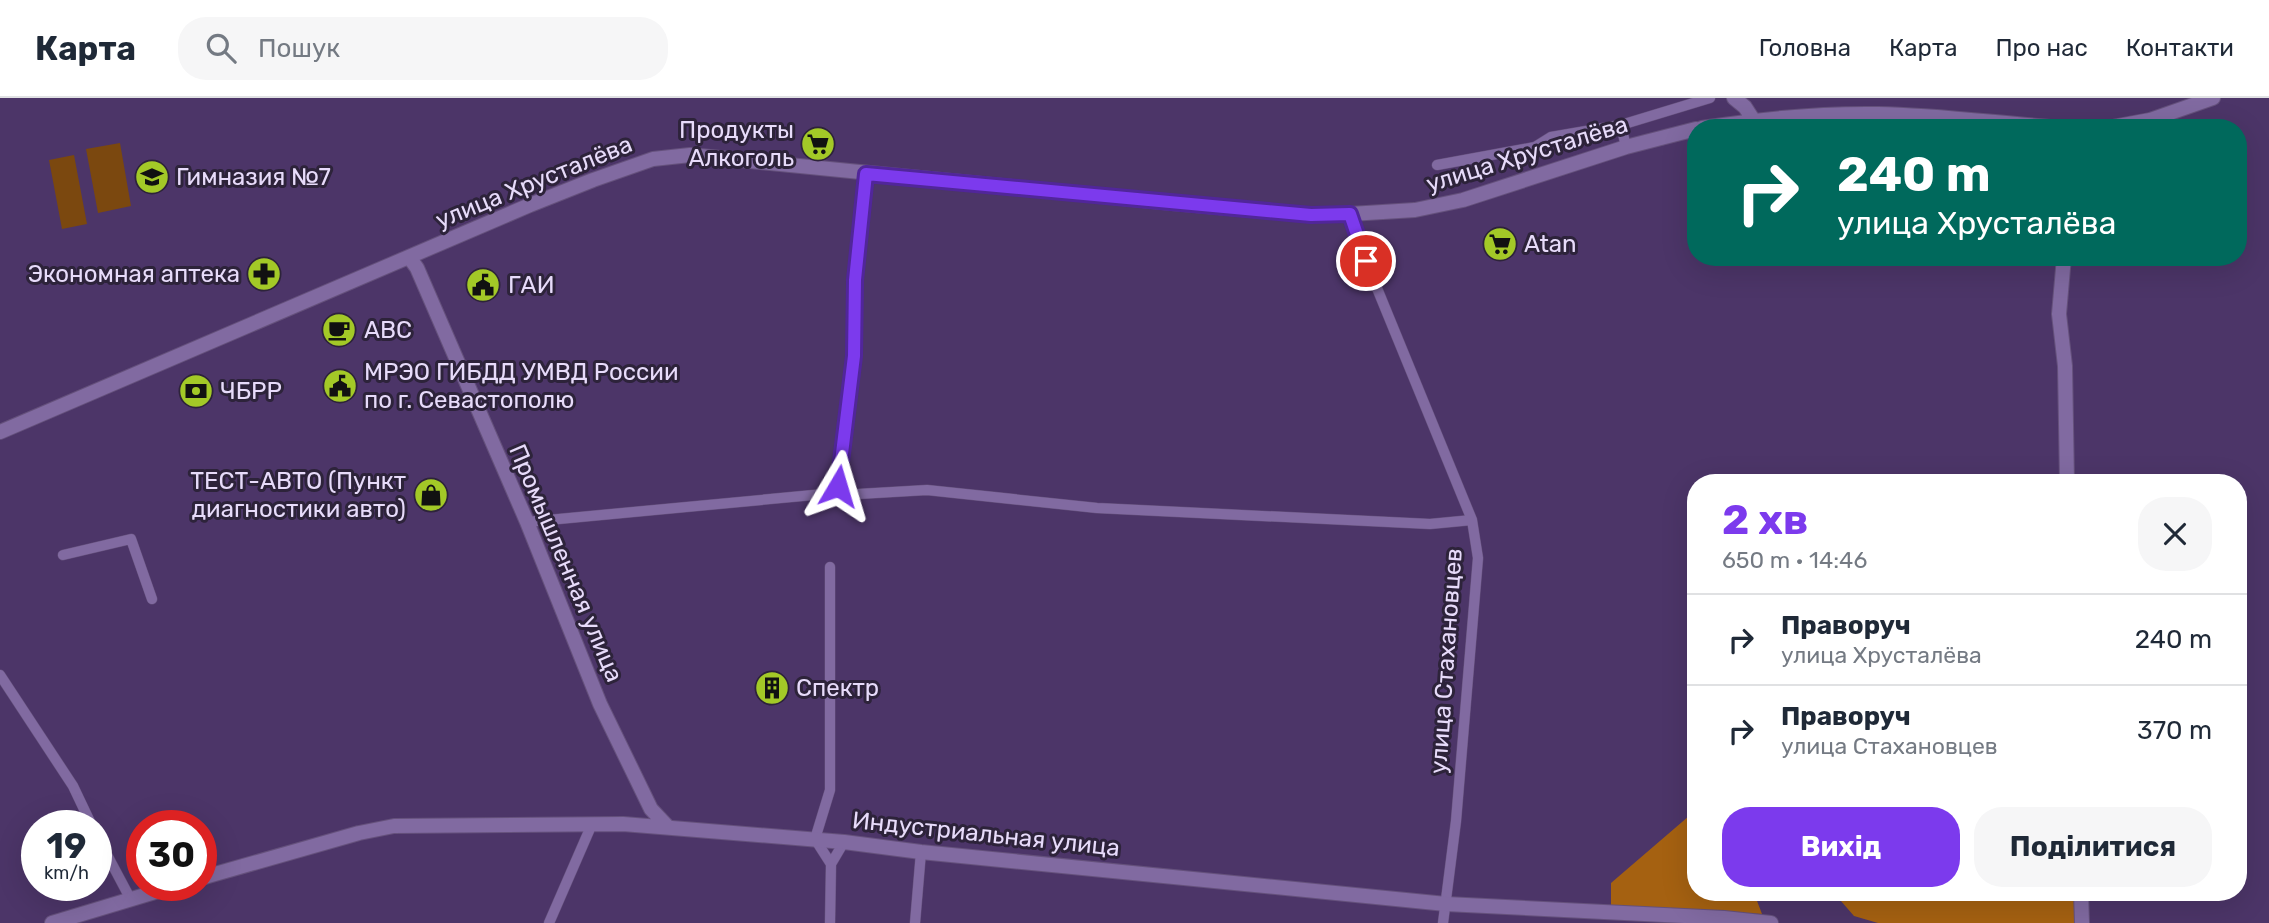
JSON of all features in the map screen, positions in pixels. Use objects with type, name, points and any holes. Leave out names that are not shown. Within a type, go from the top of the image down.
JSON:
[{"type":"main road","points":[[1734,98],[1745,107],[1753,119]]},
{"type":"main road","points":[[2153,119],[2213,98]]},
{"type":"main road","points":[[1779,119],[1879,114],[1945,119]]},
{"type":"main road","name":"улица Хрусталёва","points":[[0,432],[593,180],[653,159],[690,155],[1311,215],[1350,214],[1415,210],[1463,200],[1626,147],[1687,131]]},
{"type":"main road","name":"Промышленная улица","points":[[409,257],[417,268],[527,522],[600,704],[651,809],[667,826]]},
{"type":"main road","points":[[2063,266],[2059,314],[2065,366],[2067,474]]},
{"type":"main road","points":[[623,824],[639,820],[651,809]]},
{"type":"main road","name":"Индустриальная улица","points":[[217,873],[359,832],[394,827],[623,824],[815,839],[1446,904],[1724,918],[1771,923]]},
{"type":"main road","points":[[52,923],[126,899]]},
{"type":"main road","points":[[2081,901],[2082,923]]},
{"type":"street","points":[[1437,165],[1535,147],[1551,137],[1621,125],[1710,98]]},
{"type":"street","points":[[1621,125],[1626,147]]},
{"type":"street","points":[[835,495],[854,356],[855,280],[866,174]]},
{"type":"street","name":"улица Стахановцев","points":[[1350,214],[1356,237],[1472,520],[1478,558],[1456,821],[1443,923]]},
{"type":"street","points":[[527,522],[824,494],[927,490],[1097,508],[1430,524],[1472,520]]},
{"type":"street","points":[[63,555],[131,539],[152,599]]},
{"type":"street","points":[[830,567],[830,790],[815,839],[831,864]]},
{"type":"street","points":[[0,675],[73,786],[84,810]]},
{"type":"street","points":[[549,923],[592,824]]},
{"type":"street","points":[[830,923],[831,864],[844,842]]},
{"type":"street","points":[[915,923],[921,852]]},
{"type":"street","points":[[112,864],[126,890]]},
{"type":"shaded area","points":[[120,143],[131,206],[98,213],[86,149]]},
{"type":"shaded area","points":[[74,155],[87,224],[62,229],[49,160]]},
{"type":"shaded area","points":[[1687,818],[1687,901],[1757,901],[1762,914],[1611,906],[1611,883]]},
{"type":"shaded area","points":[[1841,901],[2077,901],[2077,923],[1878,923],[1854,916]]},
{"type":"place","name":"Продукты Алкоголь","points":[[818,144]]},
{"type":"place","name":"Гимназия №7","points":[[152,177]]},
{"type":"place","name":"Atan","points":[[1500,244]]},
{"type":"place","name":"Экономная аптека","points":[[264,274]]},
{"type":"place","name":"ГАИ","points":[[483,285]]},
{"type":"place","name":"АВС","points":[[339,330]]},
{"type":"place","name":"МРЭО ГИБДД УМВД России по г. Севастополю","points":[[340,386]]},
{"type":"place","name":"ЧБРР","points":[[196,391]]},
{"type":"place","name":"ТЕСТ-АВТО (Пункт диагностики авто)","points":[[431,495]]},
{"type":"place","name":"Спектр","points":[[772,688]]},
{"type":"route","points":[[838,486],[854,356],[855,280],[866,174],[1311,215],[1350,214],[1366,261]]}]
